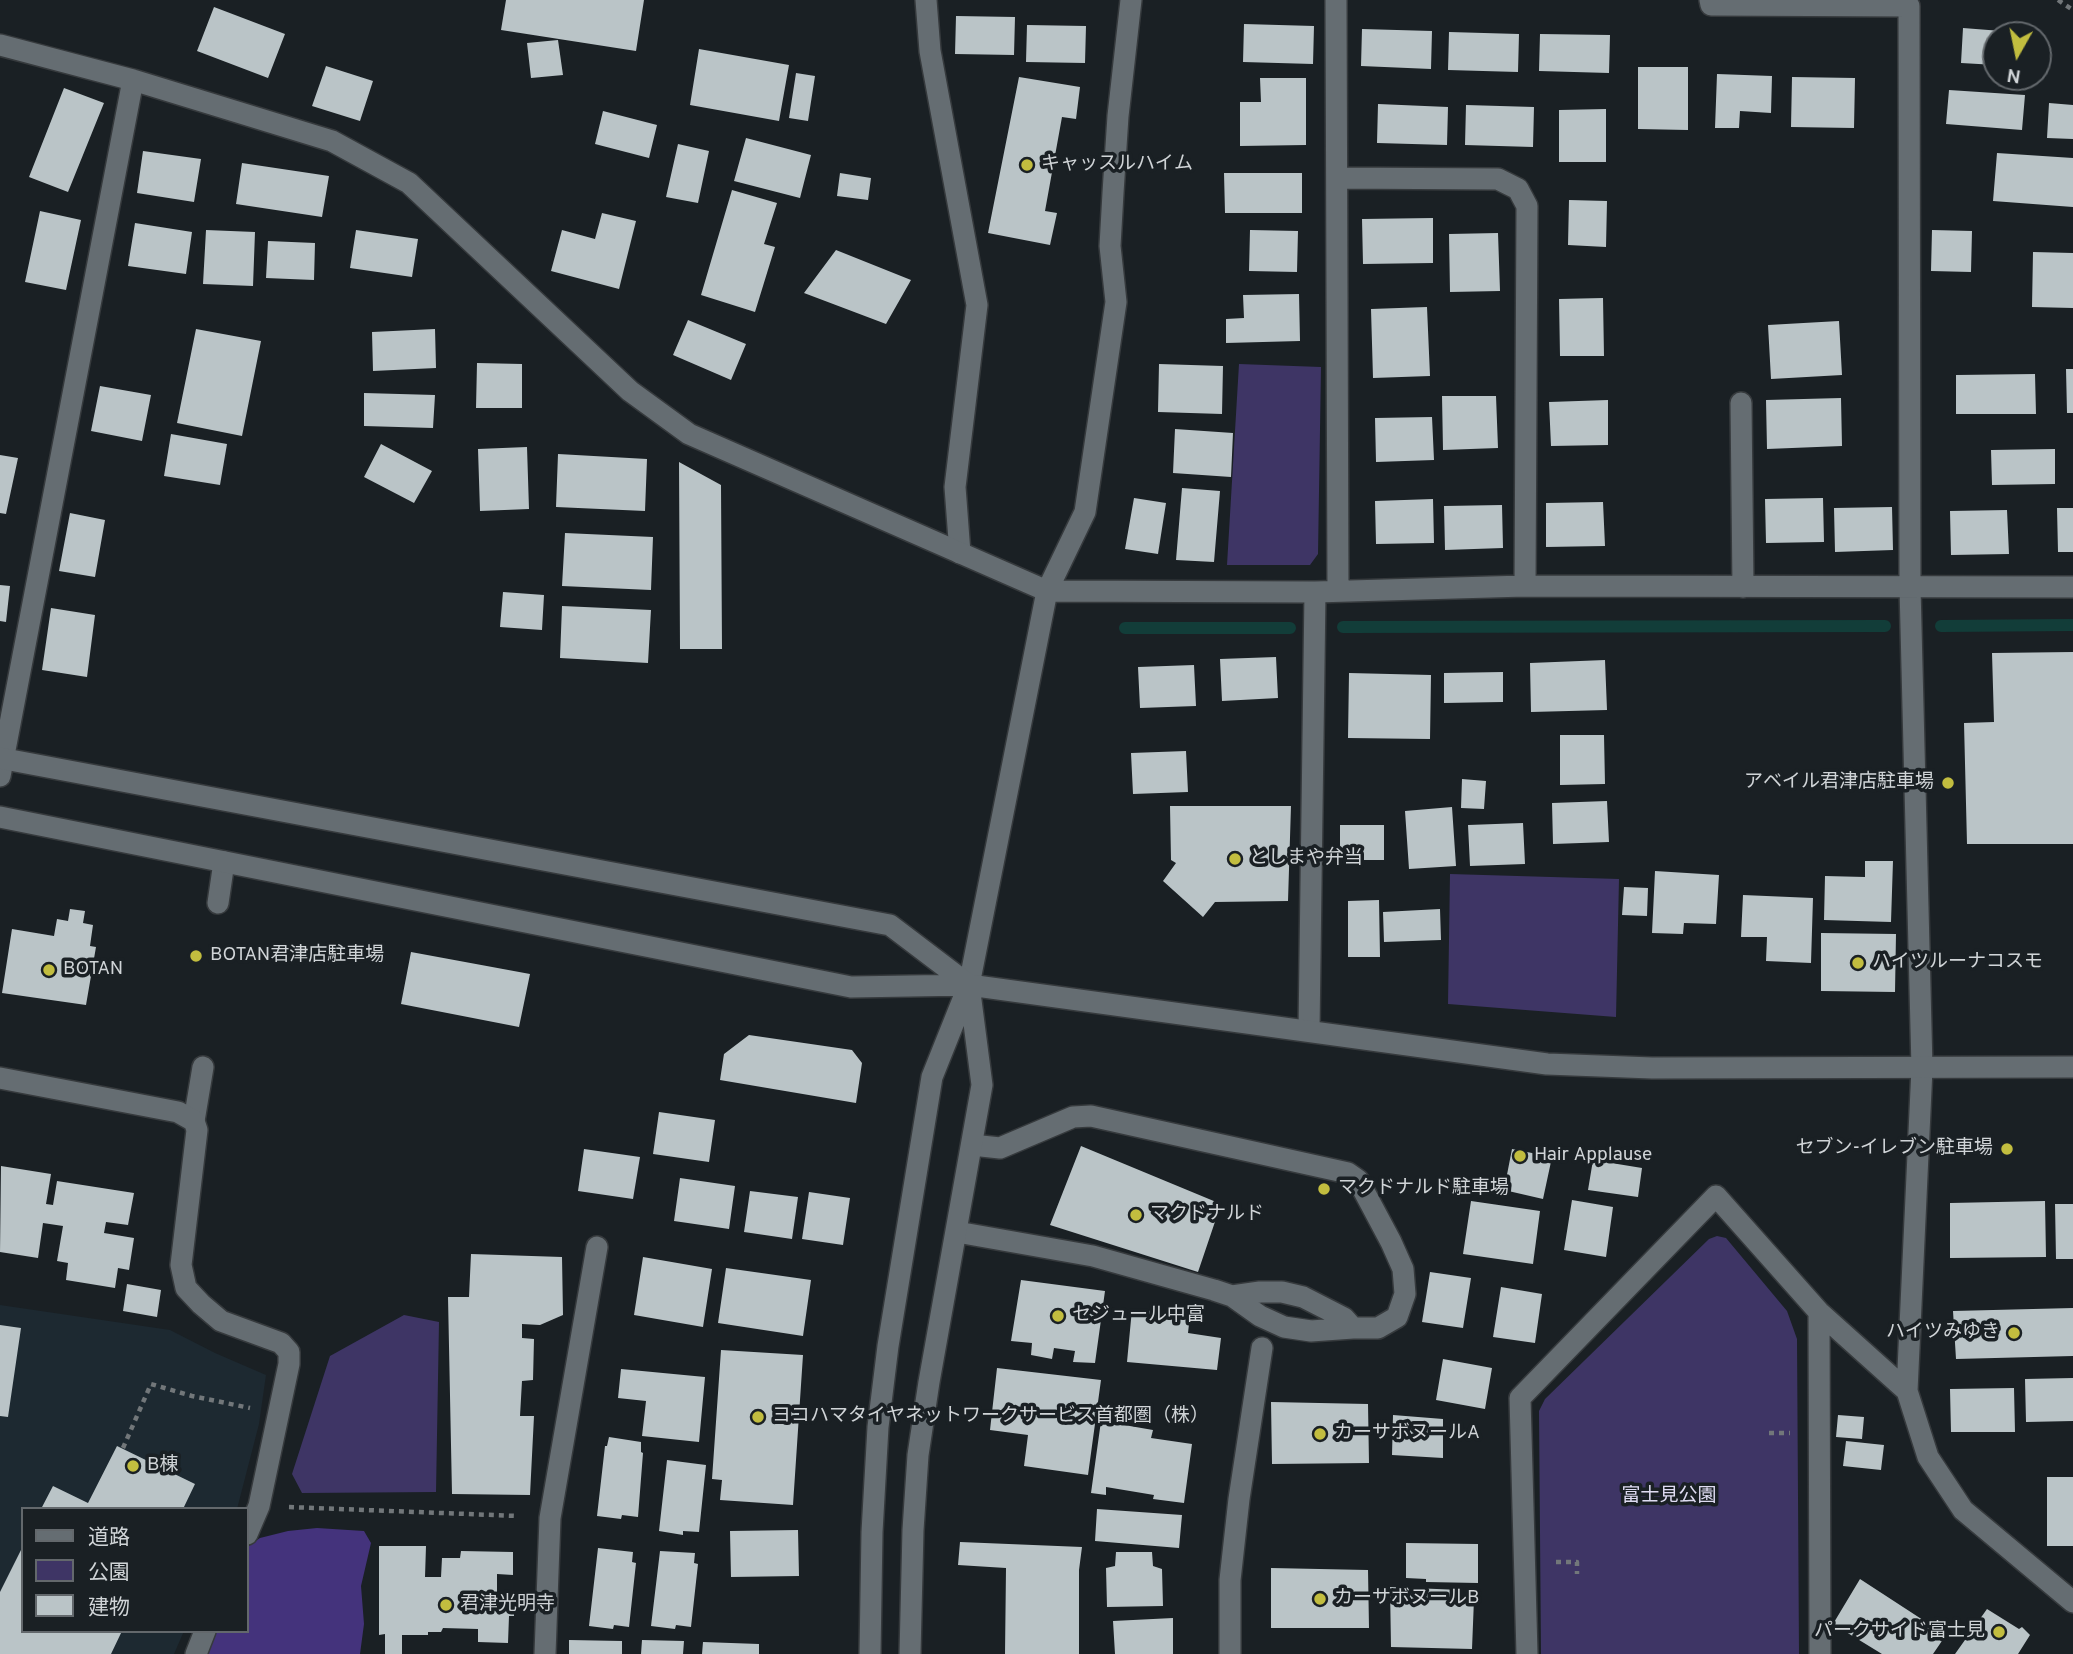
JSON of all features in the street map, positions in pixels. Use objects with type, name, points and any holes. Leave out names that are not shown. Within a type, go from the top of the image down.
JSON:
[{"type":"street","points":[[926,0],[930,51],[977,305],[955,487],[960,553]]},
{"type":"street","points":[[870,1654],[872,1532],[878,1427],[888,1346],[932,1077],[969,985],[1047,592],[1086,512],[1116,302],[1110,246],[1118,116],[1131,0]]},
{"type":"street","points":[[1336,0],[1338,591]]},
{"type":"street","points":[[1710,0],[1711,5],[1909,6],[1910,587],[1922,1068],[1907,1391],[1928,1457],[1963,1510],[2073,1602]]},
{"type":"street","points":[[0,45],[133,80],[332,141],[409,183],[630,391],[689,434],[1047,592],[1315,593],[1525,586],[2073,587]]},
{"type":"street","points":[[133,80],[1,764],[890,925],[969,985],[982,1085],[918,1455],[910,1654]]},
{"type":"street","points":[[1338,178],[1499,178],[1518,189],[1527,205],[1525,586]]},
{"type":"street","points":[[1741,402],[1743,587]]},
{"type":"street","points":[[1309,1030],[1315,593]]},
{"type":"street","points":[[0,817],[852,987],[969,985],[1547,1064],[1652,1068],[2073,1067]]},
{"type":"street","points":[[218,903],[224,862]]},
{"type":"street","points":[[203,1067],[194,1121],[197,1130],[181,1265],[186,1288],[221,1321],[281,1343],[289,1352],[289,1364],[259,1506],[248,1532]]},
{"type":"street","points":[[0,1078],[178,1112],[194,1121]]},
{"type":"street","points":[[957,1232],[1093,1256],[1232,1296],[1260,1316],[1284,1327],[1311,1331],[1378,1328],[1397,1317],[1405,1294],[1403,1269],[1391,1242],[1358,1180],[1348,1173],[1091,1115],[1073,1117],[1000,1148],[972,1145]]},
{"type":"street","points":[[1527,1654],[1520,1398],[1716,1196],[1819,1312],[1907,1391]]},
{"type":"street","points":[[545,1654],[550,1518],[597,1247]]},
{"type":"street","points":[[1232,1296],[1260,1292],[1303,1297],[1344,1318],[1353,1328]]},
{"type":"street","points":[[1819,1312],[1820,1654]]},
{"type":"street","points":[[1230,1654],[1230,1580],[1239,1499],[1262,1348]]},
{"type":"street","points":[[196,1654],[204,1633]]},
{"type":"path","points":[[2058,0],[2073,10]]},
{"type":"path","points":[[123,1448],[151,1384],[192,1396],[261,1410]]},
{"type":"path","points":[[259,1506],[550,1518]]},
{"type":"shaded area","points":[[0,1305],[170,1330],[266,1375],[259,1424],[238,1507],[21,1507],[21,1633],[183,1633],[174,1654],[0,1654]]},
{"type":"shaded area","points":[[317,1528],[364,1531],[371,1543],[361,1586],[364,1624],[360,1654],[202,1654],[210,1633],[248,1633],[248,1546],[260,1538]]},
{"type":"green space","points":[[1239,364],[1321,367],[1318,554],[1310,565],[1227,565]]},
{"type":"green space","points":[[1450,874],[1619,879],[1616,1017],[1448,1004]]},
{"type":"green space","name":"富士見公園","points":[[1717,1236],[1726,1238],[1787,1311],[1797,1339],[1799,1654],[1541,1654],[1539,1411],[1545,1399],[1709,1239]]},
{"type":"green space","points":[[404,1315],[439,1322],[436,1492],[302,1493],[292,1474],[330,1356]]},
{"type":"building","points":[[506,0],[644,0],[636,51],[501,30]]},
{"type":"building","points":[[214,7],[285,34],[268,78],[197,51]]},
{"type":"building","points":[[956,16],[1015,17],[1014,55],[955,54]]},
{"type":"building","points":[[1244,24],[1314,26],[1313,64],[1243,62]]},
{"type":"building","points":[[1027,25],[1086,26],[1085,63],[1026,62]]},
{"type":"building","points":[[1963,28],[1982,29],[1982,64],[1961,63]]},
{"type":"building","points":[[1362,29],[1432,31],[1431,69],[1361,66]]},
{"type":"building","points":[[1449,32],[1519,34],[1518,72],[1448,70]]},
{"type":"building","points":[[1540,34],[1610,35],[1609,73],[1539,71]]},
{"type":"building","points":[[558,40],[563,75],[531,78],[527,43]]},
{"type":"building","points":[[699,49],[789,65],[779,121],[690,105]]},
{"type":"building","points":[[326,66],[373,81],[360,121],[312,106]]},
{"type":"building","points":[[1638,67],[1688,67],[1688,130],[1638,129]]},
{"type":"building","points":[[796,73],[815,76],[808,121],[789,118]]},
{"type":"building","points":[[1717,74],[1772,76],[1771,113],[1740,111],[1739,128],[1715,128]]},
{"type":"building","name":"キャッスルハイム","points":[[1019,77],[1080,87],[1076,119],[1062,117],[1045,211],[1057,213],[1050,245],[988,233]]},
{"type":"building","points":[[1792,77],[1855,78],[1854,128],[1791,127]]},
{"type":"building","points":[[1260,78],[1306,78],[1306,145],[1240,146],[1240,102],[1261,102]]},
{"type":"building","points":[[64,88],[104,103],[68,192],[29,177]]},
{"type":"building","points":[[1949,90],[2025,95],[2022,130],[1946,124]]},
{"type":"building","points":[[2049,103],[2073,105],[2073,139],[2047,138]]},
{"type":"building","points":[[1378,104],[1448,107],[1447,145],[1377,143]]},
{"type":"building","points":[[1466,105],[1534,107],[1533,147],[1465,145]]},
{"type":"building","points":[[1606,109],[1606,162],[1559,162],[1559,110]]},
{"type":"building","points":[[603,111],[657,125],[649,158],[595,144]]},
{"type":"building","points":[[746,138],[811,155],[800,198],[734,181]]},
{"type":"building","points":[[678,144],[709,151],[698,203],[666,197]]},
{"type":"building","points":[[143,151],[201,159],[194,202],[137,193]]},
{"type":"building","points":[[1997,153],[2073,158],[2073,207],[1993,201]]},
{"type":"building","points":[[242,163],[329,176],[322,217],[236,204]]},
{"type":"building","points":[[840,173],[871,178],[868,200],[837,196]]},
{"type":"building","points":[[1224,173],[1302,173],[1302,213],[1225,213]]},
{"type":"building","points":[[732,190],[777,203],[764,244],[775,247],[755,312],[701,295]]},
{"type":"building","points":[[1569,200],[1607,201],[1606,247],[1568,245]]},
{"type":"building","points":[[40,211],[81,220],[66,290],[25,282]]},
{"type":"building","points":[[602,213],[636,221],[619,289],[551,271],[562,230],[595,239]]},
{"type":"building","points":[[1433,218],[1433,263],[1363,264],[1362,219]]},
{"type":"building","points":[[135,223],[192,232],[186,274],[128,266]]},
{"type":"building","points":[[206,230],[255,232],[253,286],[203,284]]},
{"type":"building","points":[[356,230],[418,239],[412,277],[350,268]]},
{"type":"building","points":[[1250,230],[1298,231],[1297,272],[1249,271]]},
{"type":"building","points":[[1932,230],[1972,231],[1971,272],[1931,271]]},
{"type":"building","points":[[1498,233],[1500,291],[1450,292],[1449,234]]},
{"type":"building","points":[[268,241],[315,243],[314,280],[266,278]]},
{"type":"building","points":[[836,250],[911,280],[886,324],[804,293]]},
{"type":"building","points":[[2033,252],[2073,253],[2073,308],[2032,307]]},
{"type":"building","points":[[1299,294],[1300,341],[1226,343],[1226,319],[1244,318],[1243,295]]},
{"type":"building","points":[[1603,298],[1604,356],[1560,356],[1559,299]]},
{"type":"building","points":[[1427,307],[1430,376],[1373,378],[1371,309]]},
{"type":"building","points":[[688,320],[746,344],[731,380],[673,355]]},
{"type":"building","points":[[1839,321],[1842,375],[1771,379],[1768,325]]},
{"type":"building","points":[[196,329],[261,341],[242,436],[177,423]]},
{"type":"building","points":[[435,329],[436,368],[373,371],[372,332]]},
{"type":"building","points":[[477,363],[522,364],[522,408],[476,408]]},
{"type":"building","points":[[1159,364],[1223,366],[1222,414],[1158,412]]},
{"type":"building","points":[[2066,369],[2073,369],[2073,413],[2067,413]]},
{"type":"building","points":[[2035,374],[2036,414],[1956,414],[1956,375]]},
{"type":"building","points":[[100,386],[151,395],[142,441],[91,431]]},
{"type":"building","points":[[364,393],[435,395],[433,428],[364,426]]},
{"type":"building","points":[[1442,396],[1496,396],[1498,448],[1443,450]]},
{"type":"building","points":[[1841,398],[1842,446],[1767,449],[1766,400]]},
{"type":"building","points":[[1608,400],[1608,445],[1551,446],[1549,402]]},
{"type":"building","points":[[1432,417],[1434,460],[1376,462],[1375,418]]},
{"type":"building","points":[[1175,429],[1233,433],[1231,477],[1173,473]]},
{"type":"building","points":[[171,434],[227,444],[220,485],[164,476]]},
{"type":"building","points":[[381,444],[432,471],[414,503],[364,477]]},
{"type":"building","points":[[527,447],[529,509],[480,511],[478,449]]},
{"type":"building","points":[[2055,449],[2055,484],[1992,485],[1991,450]]},
{"type":"building","points":[[558,454],[647,459],[645,511],[556,507]]},
{"type":"building","points":[[0,455],[18,458],[6,514],[0,513]]},
{"type":"building","points":[[679,462],[721,485],[722,649],[680,649]]},
{"type":"building","points":[[1182,488],[1220,491],[1214,562],[1176,560]]},
{"type":"building","points":[[1134,498],[1166,503],[1158,554],[1125,549]]},
{"type":"building","points":[[1823,498],[1824,542],[1766,543],[1765,499]]},
{"type":"building","points":[[1433,499],[1434,543],[1376,544],[1375,501]]},
{"type":"building","points":[[1603,502],[1605,546],[1546,547],[1546,503]]},
{"type":"building","points":[[1502,505],[1503,548],[1445,550],[1444,506]]},
{"type":"building","points":[[1892,507],[1893,550],[1835,552],[1834,508]]},
{"type":"building","points":[[2057,508],[2073,508],[2073,552],[2058,552]]},
{"type":"building","points":[[2007,510],[2009,554],[1951,555],[1950,511]]},
{"type":"building","points":[[70,513],[105,520],[95,577],[59,571]]},
{"type":"building","points":[[565,533],[653,537],[651,590],[562,586]]},
{"type":"building","points":[[0,585],[10,586],[6,622],[0,621]]},
{"type":"building","points":[[503,592],[544,595],[542,630],[500,627]]},
{"type":"building","points":[[562,606],[651,610],[648,663],[560,658]]},
{"type":"building","points":[[51,608],[95,615],[87,677],[42,670]]},
{"type":"building","points":[[2073,652],[2073,844],[1967,844],[1964,723],[1994,722],[1992,653]]},
{"type":"building","points":[[1276,657],[1278,698],[1222,701],[1220,659]]},
{"type":"building","points":[[1605,660],[1607,710],[1531,712],[1530,663]]},
{"type":"building","points":[[1194,665],[1196,706],[1140,708],[1138,667]]},
{"type":"building","points":[[1503,672],[1503,702],[1444,703],[1444,673]]},
{"type":"building","points":[[1349,673],[1431,675],[1430,739],[1348,738]]},
{"type":"building","points":[[1560,735],[1604,735],[1605,784],[1560,785]]},
{"type":"building","points":[[1186,751],[1188,792],[1133,794],[1131,753]]},
{"type":"building","points":[[1462,779],[1486,781],[1484,809],[1461,808]]},
{"type":"building","points":[[1607,801],[1609,842],[1553,844],[1552,803]]},
{"type":"building","points":[[1170,806],[1291,806],[1288,901],[1215,902],[1203,917],[1163,881],[1176,863],[1171,860]]},
{"type":"building","points":[[1452,807],[1456,866],[1409,869],[1405,811]]},
{"type":"building","points":[[1523,823],[1525,864],[1470,866],[1468,825]]},
{"type":"building","points":[[1340,825],[1384,825],[1384,860],[1340,860]]},
{"type":"building","points":[[1865,861],[1893,861],[1891,922],[1824,920],[1825,876],[1865,877]]},
{"type":"building","points":[[1655,871],[1719,875],[1716,924],[1684,923],[1683,934],[1652,933]]},
{"type":"building","points":[[1624,887],[1648,888],[1647,916],[1622,915]]},
{"type":"building","points":[[1743,895],[1813,898],[1811,963],[1766,961],[1767,937],[1741,937]]},
{"type":"building","points":[[1379,900],[1380,957],[1348,957],[1348,901]]},
{"type":"building","name":"BOTAN","points":[[70,909],[85,911],[83,923],[93,925],[90,946],[96,947],[86,1005],[2,993],[12,929],[54,936],[57,919],[68,921]]},
{"type":"building","points":[[1440,909],[1441,940],[1384,942],[1383,912]]},
{"type":"building","name":"ハイツルーナコスモ","points":[[1821,933],[1896,934],[1895,992],[1821,991]]},
{"type":"building","points":[[411,952],[530,974],[519,1027],[401,1004]]},
{"type":"building","points":[[749,1035],[852,1050],[862,1063],[856,1103],[720,1080],[724,1054]]},
{"type":"building","points":[[659,1112],[715,1120],[709,1162],[653,1154]]},
{"type":"building","name":"マクドナルド","points":[[1081,1146],[1221,1204],[1198,1272],[1050,1225]]},
{"type":"building","points":[[584,1149],[640,1157],[633,1199],[578,1191]]},
{"type":"building","points":[[1512,1149],[1552,1157],[1543,1199],[1504,1190]]},
{"type":"building","points":[[1593,1160],[1642,1168],[1638,1197],[1588,1190]]},
{"type":"building","points":[[1,1166],[51,1174],[46,1204],[53,1205],[57,1181],[134,1193],[128,1225],[106,1222],[104,1233],[134,1238],[129,1270],[118,1268],[115,1288],[66,1280],[68,1263],[57,1261],[63,1226],[43,1223],[38,1258],[0,1252]]},
{"type":"building","points":[[680,1178],[735,1186],[729,1229],[674,1221]]},
{"type":"building","points":[[750,1191],[798,1197],[792,1239],[744,1232]]},
{"type":"building","points":[[809,1192],[850,1198],[843,1245],[802,1239]]},
{"type":"building","points":[[1572,1200],[1613,1207],[1606,1257],[1564,1250]]},
{"type":"building","points":[[1471,1201],[1540,1211],[1533,1264],[1463,1254]]},
{"type":"building","points":[[2045,1201],[2046,1257],[1950,1258],[1950,1203]]},
{"type":"building","points":[[2055,1204],[2073,1204],[2073,1259],[2056,1259]]},
{"type":"building","points":[[471,1254],[562,1257],[563,1315],[540,1325],[522,1324],[522,1338],[534,1339],[533,1380],[522,1381],[520,1416],[534,1416],[530,1495],[452,1494],[448,1297],[469,1297]]},
{"type":"building","points":[[643,1257],[712,1269],[703,1327],[634,1315]]},
{"type":"building","points":[[726,1268],[811,1280],[803,1336],[718,1323]]},
{"type":"building","points":[[1430,1272],[1471,1278],[1463,1328],[1422,1322]]},
{"type":"building","name":"セジュール中富","points":[[1021,1280],[1105,1291],[1095,1363],[1073,1362],[1075,1351],[1054,1348],[1052,1359],[1031,1355],[1032,1343],[1011,1341]]},
{"type":"building","points":[[127,1284],[161,1290],[157,1317],[123,1311]]},
{"type":"building","points":[[1501,1287],[1542,1294],[1535,1343],[1493,1337]]},
{"type":"building","name":"ハイツみゆき","points":[[2073,1308],[2073,1356],[1956,1359],[1953,1311]]},
{"type":"building","points":[[1132,1309],[1190,1315],[1188,1333],[1221,1338],[1217,1370],[1127,1362]]},
{"type":"building","points":[[0,1325],[21,1328],[8,1417],[0,1416]]},
{"type":"building","name":"ヨコハマタイヤネットワークサービス首都圏（株）","points":[[721,1350],[803,1355],[793,1505],[720,1500],[722,1480],[712,1479]]},
{"type":"building","points":[[1443,1359],[1492,1368],[1485,1409],[1436,1400]]},
{"type":"building","points":[[997,1368],[1101,1380],[1088,1475],[1024,1466],[1028,1435],[990,1430]]},
{"type":"building","points":[[621,1369],[705,1377],[699,1442],[642,1436],[646,1401],[618,1398]]},
{"type":"building","points":[[2073,1378],[2073,1421],[2026,1422],[2025,1379]]},
{"type":"building","points":[[2014,1388],[2015,1432],[1951,1432],[1950,1389]]},
{"type":"building","name":"カーサボヌールA","points":[[1271,1402],[1368,1404],[1369,1463],[1272,1464]]},
{"type":"building","points":[[1393,1415],[1443,1419],[1443,1458],[1392,1455]]},
{"type":"building","points":[[1838,1415],[1864,1417],[1862,1439],[1836,1437]]},
{"type":"building","points":[[1101,1421],[1153,1430],[1151,1438],[1192,1444],[1184,1503],[1153,1499],[1154,1495],[1106,1487],[1106,1495],[1091,1493]]},
{"type":"building","points":[[609,1437],[641,1442],[643,1453],[638,1517],[622,1515],[621,1519],[597,1516],[605,1446]]},
{"type":"building","points":[[1846,1441],[1884,1445],[1881,1470],[1843,1466]]},
{"type":"building","name":"B棟","points":[[117,1446],[195,1484],[184,1507],[42,1507],[53,1486],[88,1503]]},
{"type":"building","points":[[667,1460],[706,1465],[699,1532],[683,1531],[683,1535],[659,1531]]},
{"type":"building","points":[[2047,1477],[2073,1477],[2073,1546],[2047,1546]]},
{"type":"building","points":[[1097,1509],[1182,1515],[1179,1548],[1095,1541]]},
{"type":"building","points":[[798,1530],[799,1576],[731,1577],[730,1531]]},
{"type":"building","points":[[960,1542],[1082,1547],[1079,1570],[1079,1654],[1005,1654],[1006,1568],[958,1565]]},
{"type":"building","points":[[1406,1543],[1478,1544],[1478,1583],[1426,1582],[1426,1579],[1406,1578]]},
{"type":"building","name":"君津光明寺","points":[[379,1546],[426,1546],[425,1577],[441,1577],[442,1558],[460,1558],[461,1551],[513,1552],[513,1575],[497,1574],[497,1593],[514,1594],[514,1616],[509,1616],[508,1643],[478,1642],[478,1629],[443,1628],[441,1632],[428,1632],[428,1635],[402,1635],[402,1654],[385,1654],[385,1634],[379,1635]]},
{"type":"building","points":[[598,1548],[633,1552],[632,1562],[636,1563],[629,1627],[614,1625],[613,1629],[589,1626]]},
{"type":"building","points":[[21,1550],[21,1633],[121,1633],[111,1654],[0,1654],[0,1592]]},
{"type":"building","points":[[660,1551],[695,1553],[694,1563],[698,1564],[691,1627],[676,1625],[675,1629],[651,1626]]},
{"type":"building","points":[[1116,1552],[1152,1552],[1153,1566],[1162,1569],[1163,1606],[1107,1607],[1106,1568],[1115,1566]]},
{"type":"building","name":"カーサボヌールB","points":[[1271,1568],[1368,1570],[1369,1628],[1271,1628]]},
{"type":"building","points":[[1860,1579],[1946,1635],[1933,1654],[1882,1654],[1833,1624]]},
{"type":"building","points":[[1390,1587],[1460,1590],[1460,1599],[1474,1599],[1472,1649],[1391,1647]]},
{"type":"building","name":"パークサイド富士見","points":[[1987,1609],[2019,1629],[2022,1627],[2030,1635],[2018,1654],[1955,1654]]},
{"type":"building","points":[[1173,1618],[1173,1654],[1115,1654],[1113,1621]]},
{"type":"building","points":[[569,1640],[622,1641],[622,1654],[569,1654]]},
{"type":"building","points":[[642,1640],[684,1641],[683,1654],[641,1654]]},
{"type":"building","points":[[703,1642],[759,1644],[759,1654],[702,1654]]},
{"type":"waterway","points":[[1941,626],[2073,625]]},
{"type":"waterway","points":[[1343,627],[1885,626]]},
{"type":"waterway","points":[[1125,628],[1290,628]]},
{"type":"place","name":"キャッスルハイム","points":[[1027,165]]},
{"type":"place","name":"アベイル君津店駐車場","points":[[1948,783]]},
{"type":"place","name":"としまや弁当","points":[[1235,859]]},
{"type":"place","name":"BOTAN君津店駐車場","points":[[196,956]]},
{"type":"place","name":"ハイツルーナコスモ","points":[[1858,963]]},
{"type":"place","name":"BOTAN","points":[[49,970]]},
{"type":"place","name":"セブン-イレブン駐車場","points":[[2007,1149]]},
{"type":"place","name":"Hair Applause","points":[[1520,1156]]},
{"type":"place","name":"マクドナルド駐車場","points":[[1324,1189]]},
{"type":"place","name":"マクドナルド","points":[[1136,1215]]},
{"type":"place","name":"セジュール中富","points":[[1058,1316]]},
{"type":"place","name":"ハイツみゆき","points":[[2014,1333]]},
{"type":"place","name":"ヨコハマタイヤネットワークサービス首都圏（株）","points":[[758,1417]]},
{"type":"place","name":"カーサボヌールA","points":[[1320,1434]]},
{"type":"place","name":"B棟","points":[[133,1466]]},
{"type":"place","name":"カーサボヌールB","points":[[1320,1599]]},
{"type":"place","name":"君津光明寺","points":[[446,1605]]},
{"type":"place","name":"パークサイド富士見","points":[[1999,1632]]}]
